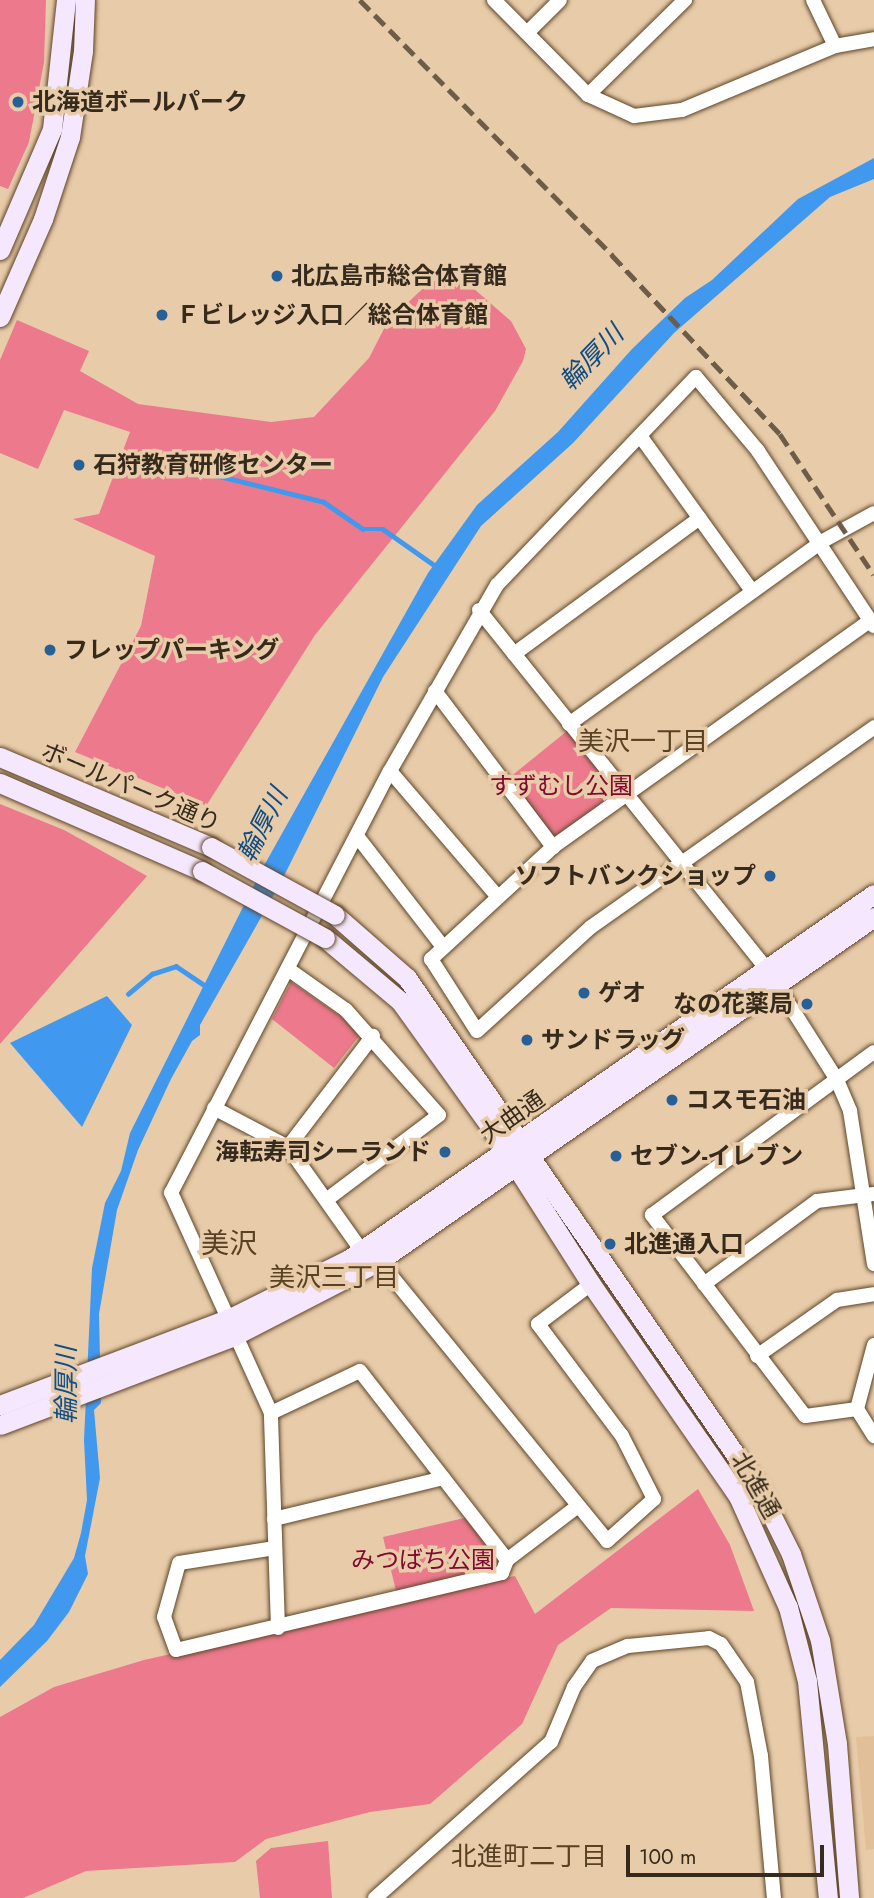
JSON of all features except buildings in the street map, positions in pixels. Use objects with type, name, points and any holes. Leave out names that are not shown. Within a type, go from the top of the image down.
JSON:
[{"type":"street","points":[[0,250],[51,129],[66,0]]},
{"type":"street","points":[[0,317],[43,219],[70,137],[83,51],[85,0]]},
{"type":"street","points":[[494,0],[588,95],[634,116],[682,110],[835,46],[874,39]]},
{"type":"street","points":[[528,32],[560,0]]},
{"type":"street","points":[[588,95],[685,0]]},
{"type":"street","points":[[813,0],[835,46]]},
{"type":"street","points":[[278,1628],[271,1413],[171,1193],[390,771],[479,610],[498,585],[696,377],[758,451],[873,623],[553,847],[431,958],[477,1031],[591,928],[874,727]]},
{"type":"street","points":[[641,437],[752,591]]},
{"type":"street","points":[[569,724],[821,542],[874,513]]},
{"type":"street","points":[[514,654],[700,518]]},
{"type":"street","points":[[479,610],[766,968],[774,987],[837,1080],[850,1111],[868,1195],[874,1264]]},
{"type":"street","points":[[435,691],[553,847]]},
{"type":"street","name":"ボールパーク通り","points":[[0,757],[211,846],[335,915],[407,978],[518,1154]]},
{"type":"street","points":[[390,771],[498,897]]},
{"type":"street","name":"ボールパーク通り","points":[[0,783],[202,871],[325,938],[400,1001],[518,1154]]},
{"type":"street","points":[[357,836],[443,947]]},
{"type":"street","name":"大曲通","points":[[0,1405],[56,1393],[140,1363],[231,1328],[379,1261],[766,968],[874,894]]},
{"type":"street","name":"大曲通","points":[[231,1328],[518,1154],[774,987],[874,917]]},
{"type":"street","points":[[288,969],[346,1010],[373,1036],[439,1115],[326,1200]]},
{"type":"street","points":[[288,1147],[373,1036]]},
{"type":"street","points":[[857,1409],[805,1416],[652,1214],[874,1052]]},
{"type":"street","points":[[214,1108],[288,1147],[362,1251],[379,1261],[607,1541],[654,1499],[622,1436],[538,1324],[591,1284]]},
{"type":"street","name":"北進通","points":[[518,1154],[591,1284],[738,1496],[780,1586],[807,1681],[828,1898]]},
{"type":"street","name":"北進通","points":[[518,1154],[757,1486],[791,1554],[829,1683],[849,1898]]},
{"type":"street","points":[[704,1284],[817,1201],[868,1195]]},
{"type":"street","points":[[757,1356],[836,1300],[874,1294]]},
{"type":"street","points":[[874,1345],[857,1409],[874,1436]]},
{"type":"street","points":[[271,1413],[360,1371],[507,1560]]},
{"type":"street","name":"大曲通","points":[[0,1424],[56,1393]]},
{"type":"street","points":[[274,1519],[443,1478]]},
{"type":"street","points":[[275,1548],[178,1563],[164,1617],[176,1650],[502,1573],[507,1560],[578,1506]]},
{"type":"street","points":[[375,1898],[551,1742],[574,1687],[592,1661],[628,1646],[709,1638],[721,1644],[747,1682],[761,1756],[774,1898]]},
{"type":"shaded area","points":[[874,1736],[874,1849],[866,1850],[856,1737]]},
{"type":"green space","name":"北海道ボールパーク","points":[[0,0],[46,0],[44,62],[29,142],[8,189],[0,186]]},
{"type":"green space","points":[[431,281],[465,281],[511,321],[526,349],[523,361],[495,411],[315,635],[206,806],[75,752],[141,626],[155,556],[73,519],[99,514],[130,432],[64,410],[38,469],[0,453],[0,360],[17,320],[89,351],[80,371],[138,404],[271,422],[314,417],[369,358],[388,321]]},
{"type":"green space","name":"すずむし公園","points":[[567,731],[618,794],[557,843],[506,780]]},
{"type":"green space","points":[[0,804],[64,830],[147,876],[0,1044]]},
{"type":"green space","points":[[291,982],[343,1018],[359,1036],[334,1068],[272,1019]]},
{"type":"green space","points":[[698,1489],[730,1545],[754,1611],[611,1608],[558,1645],[522,1724],[430,1804],[370,1812],[266,1839],[235,1862],[86,1871],[23,1898],[0,1898],[0,1717],[54,1687],[144,1660],[515,1576],[535,1614]]},
{"type":"green space","name":"みつばち公園","points":[[473,1516],[507,1560],[502,1573],[398,1599],[383,1537]]},
{"type":"green space","points":[[328,1841],[332,1898],[260,1898],[256,1861],[271,1848]]},
{"type":"water","points":[[874,158],[874,179],[830,197],[674,333],[573,443],[481,526],[383,677],[281,882],[200,1025],[200,1035],[192,1041],[171,1079],[138,1150],[117,1210],[99,1314],[101,1403],[94,1410],[100,1478],[85,1556],[88,1574],[69,1612],[47,1641],[0,1687],[0,1660],[34,1625],[74,1558],[81,1533],[87,1500],[84,1440],[92,1268],[105,1203],[121,1171],[130,1133],[261,871],[428,573],[477,505],[558,432],[632,349],[685,298],[712,280],[798,199]]},
{"type":"water","points":[[107,996],[132,1025],[82,1127],[10,1043]]},
{"type":"waterway","points":[[179,466],[324,502],[363,529],[383,529],[437,567]]},
{"type":"waterway","points":[[128,994],[152,974],[176,966],[207,987]]},
{"type":"railway","points":[[360,0],[612,255],[780,434],[874,575]]},
{"type":"place","name":"北海道ボールパーク","points":[[18,102]]},
{"type":"place","name":"北広島市総合体育館","points":[[277,276]]},
{"type":"place","name":"Ｆビレッジ入口／総合体育館","points":[[162,315]]},
{"type":"place","name":"石狩教育研修センター","points":[[79,465]]},
{"type":"place","name":"フレップパーキング","points":[[50,650]]},
{"type":"place","name":"ソフトバンクショップ","points":[[770,876]]},
{"type":"place","name":"ゲオ","points":[[584,993]]},
{"type":"place","name":"なの花薬局","points":[[807,1004]]},
{"type":"place","name":"サンドラッグ","points":[[527,1040]]},
{"type":"place","name":"コスモ石油","points":[[672,1100]]},
{"type":"place","name":"海転寿司シーランド","points":[[445,1152]]},
{"type":"place","name":"セブン-イレブン","points":[[616,1156]]},
{"type":"place","name":"北進通入口","points":[[610,1244]]},
{"type":"district","name":"美沢一丁目","points":[[643,742]]},
{"type":"district","name":"美沢","points":[[229,1244]]},
{"type":"district","name":"美沢三丁目","points":[[334,1278]]},
{"type":"district","name":"北進町二丁目","points":[[529,1857]]},
{"type":"water label","name":"輪厚川","points":[[592,358]]},
{"type":"water label","name":"輪厚川","points":[[263,825]]},
{"type":"water label","name":"輪厚川","points":[[67,1385]]}]
